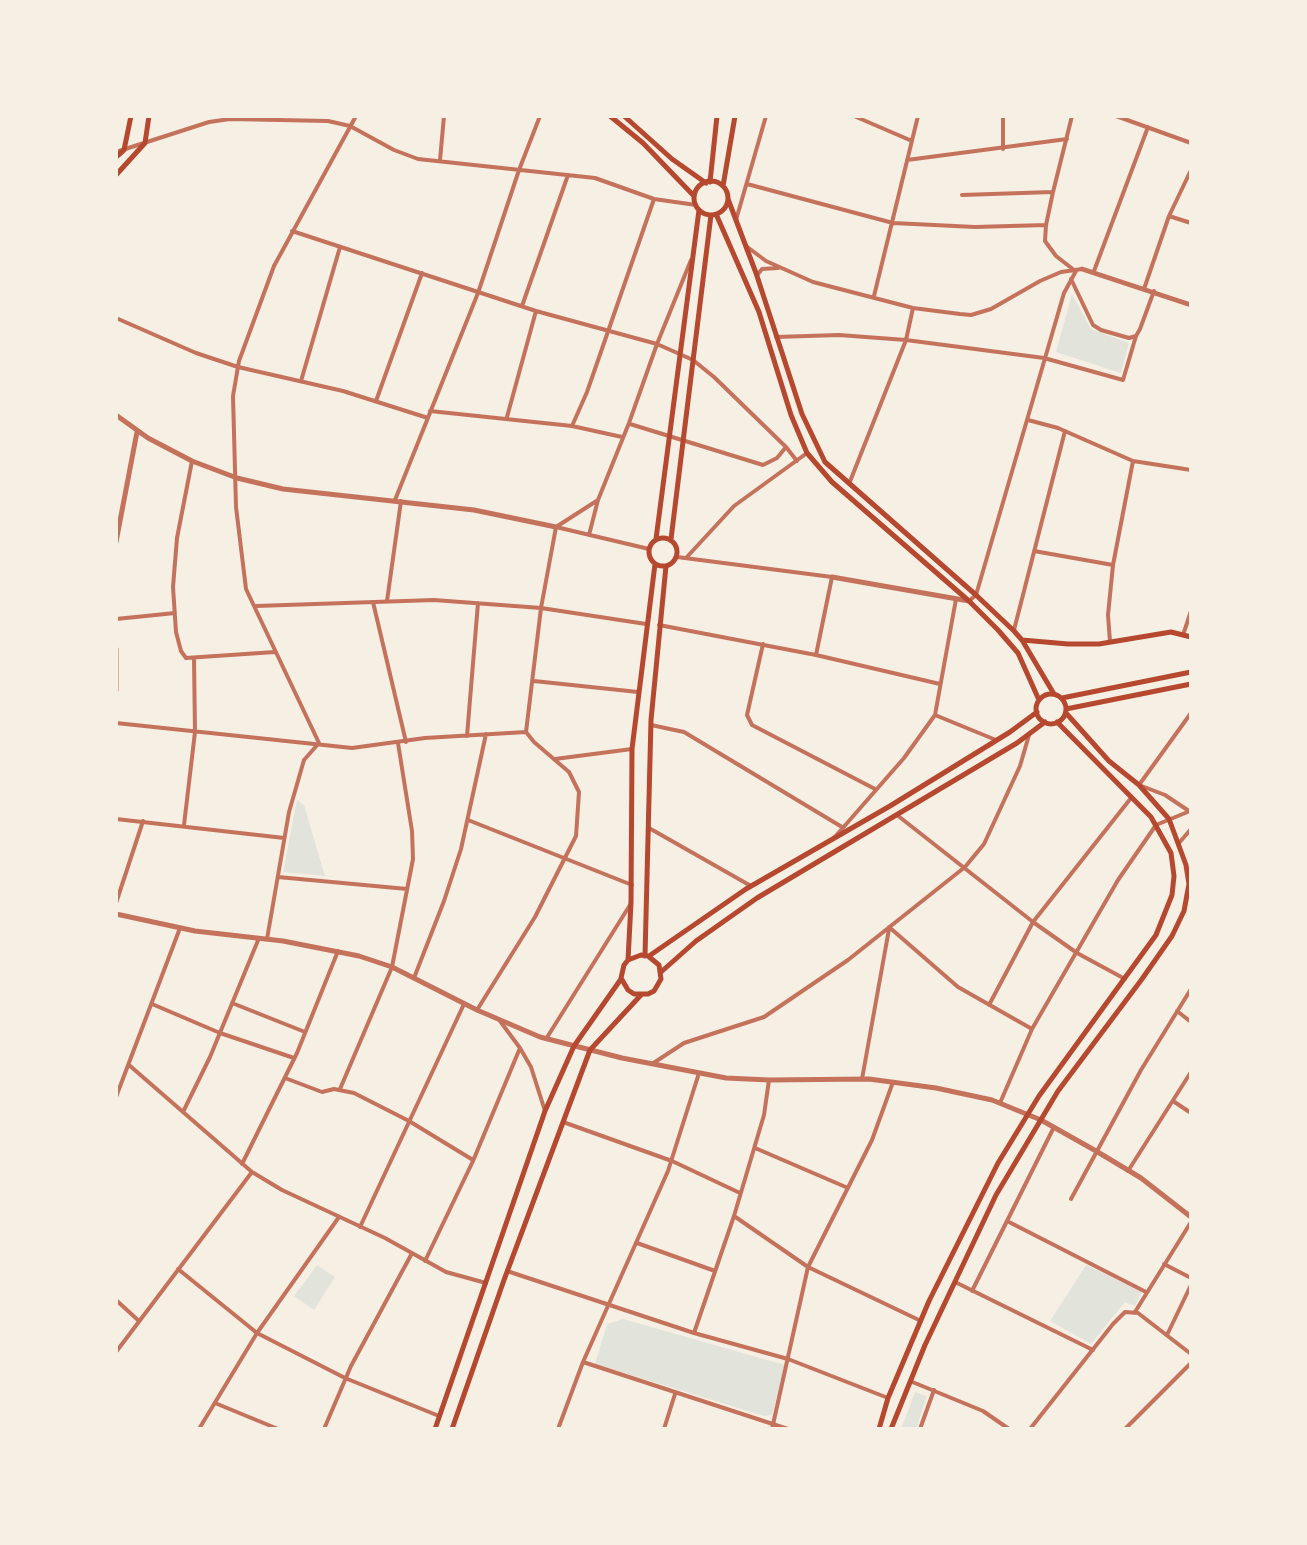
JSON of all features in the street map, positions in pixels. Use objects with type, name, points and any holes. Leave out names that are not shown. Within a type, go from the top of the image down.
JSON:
[{"type":"main road","points":[[116,155],[124,150],[131,116]]},
{"type":"main road","points":[[116,175],[145,143],[149,116]]},
{"type":"main road","points":[[610,116],[643,143],[694,196],[698,208],[656,539],[649,549],[655,564],[632,749],[632,885],[628,960]]},
{"type":"main road","points":[[624,116],[672,159],[708,182],[723,187]]},
{"type":"main road","points":[[708,182],[717,116]]},
{"type":"main road","points":[[735,116],[723,187],[758,279],[810,437],[825,462],[1014,631],[1054,694],[1062,698],[1191,672]]},
{"type":"main road","points":[[694,196],[698,188],[708,182]]},
{"type":"main road","points":[[647,956],[651,725],[659,625],[666,566],[677,557],[678,549],[671,539],[713,215],[726,206],[728,199]]},
{"type":"main road","points":[[647,956],[659,965],[661,972],[658,985],[648,994],[641,995],[628,990],[621,978],[621,971],[628,960],[635,956],[647,956],[751,886],[997,740],[1037,712],[1039,700],[1018,653],[969,601],[832,482],[807,453],[791,415],[759,312],[713,215],[698,208]]},
{"type":"main road","points":[[656,539],[671,539]]},
{"type":"main road","points":[[655,564],[666,566]]},
{"type":"main road","points":[[1022,640],[1068,644],[1110,642],[1171,632],[1191,637]]},
{"type":"main road","points":[[1057,722],[1066,711],[1191,684]]},
{"type":"main road","points":[[1039,700],[1054,694]]},
{"type":"main road","points":[[891,1429],[996,1195],[1058,1091],[1172,936],[1184,911],[1189,884],[1179,843],[1169,819],[1139,785],[1109,761],[1066,711],[1062,698]]},
{"type":"main road","points":[[1037,712],[1045,722]]},
{"type":"main road","points":[[661,972],[696,941],[757,898],[1045,722],[1057,722],[1131,798],[1156,825],[1171,853],[1174,876],[1172,895],[1156,935],[1028,1114],[998,1163],[921,1321],[888,1398],[879,1429]]},
{"type":"main road","points":[[435,1429],[545,1111],[574,1046],[621,978]]},
{"type":"main road","points":[[452,1429],[590,1050],[641,995]]},
{"type":"street","points":[[319,743],[246,589],[236,507],[233,396],[238,367],[274,266],[356,116]]},
{"type":"street","points":[[440,160],[444,116]]},
{"type":"street","points":[[387,602],[398,500],[478,293],[540,116]]},
{"type":"street","points":[[736,223],[766,116]]},
{"type":"street","points":[[854,116],[912,141]]},
{"type":"street","points":[[874,296],[918,116]]},
{"type":"street","points":[[1003,116],[1003,149]]},
{"type":"street","points":[[1072,116],[1046,225],[1048,248],[1074,270]]},
{"type":"street","points":[[1116,116],[1191,143]]},
{"type":"street","points":[[124,150],[209,122],[260,118],[328,121],[350,126],[418,159],[595,178],[654,199],[698,208]]},
{"type":"street","points":[[1094,271],[1148,127]]},
{"type":"street","points":[[907,160],[1067,139]]},
{"type":"street","points":[[1144,289],[1169,216],[1191,170]]},
{"type":"street","points":[[522,306],[568,175]]},
{"type":"street","points":[[747,184],[893,223],[975,227],[1046,225]]},
{"type":"street","points":[[962,195],[1053,192]]},
{"type":"street","points":[[572,426],[654,199]]},
{"type":"street","points":[[1169,216],[1191,223]]},
{"type":"street","points":[[292,231],[478,293],[657,344],[681,354],[714,377],[797,461]]},
{"type":"street","points":[[744,244],[766,261],[813,282],[913,308],[960,314],[980,313],[1040,281],[1082,269],[1191,305]]},
{"type":"street","points":[[301,381],[340,247]]},
{"type":"street","points":[[589,535],[598,500],[694,252]]},
{"type":"street","points":[[758,279],[762,269],[780,268]]},
{"type":"street","points":[[677,557],[832,577],[969,601],[976,595],[1064,293],[1074,271],[1082,269]]},
{"type":"street","points":[[376,401],[422,273]]},
{"type":"street","points":[[1071,279],[1093,325],[1129,338],[1136,336]]},
{"type":"street","points":[[776,337],[839,335],[906,340],[1044,358],[1123,380],[1154,291]]},
{"type":"street","points":[[849,484],[906,340],[913,308]]},
{"type":"street","points":[[506,418],[536,311]]},
{"type":"street","points":[[116,318],[196,353],[238,367],[376,401],[428,418]]},
{"type":"street","points":[[430,411],[572,426],[622,437]]},
{"type":"street","points":[[116,415],[137,432],[192,461],[237,478],[283,489],[499,514],[649,549]]},
{"type":"street","points":[[1028,420],[1065,431],[1133,461],[1191,470]]},
{"type":"street","points":[[629,423],[763,465],[777,458],[786,447]]},
{"type":"street","points":[[1014,631],[1065,431]]},
{"type":"street","points":[[116,542],[118,517],[137,432]]},
{"type":"street","points":[[686,558],[734,506],[807,453]]},
{"type":"street","points":[[192,461],[177,538],[173,587],[181,651],[186,658],[275,652]]},
{"type":"street","points":[[1110,642],[1108,615],[1113,565],[1133,461]]},
{"type":"street","points":[[477,1010],[535,917],[576,836],[579,792],[569,772],[526,732],[541,608],[556,527],[598,500]]},
{"type":"street","points":[[1034,551],[1113,565]]},
{"type":"street","points":[[816,655],[832,577]]},
{"type":"street","points":[[833,840],[904,758],[935,715],[956,599]]},
{"type":"street","points":[[256,606],[373,602],[478,603],[541,608],[646,624]]},
{"type":"street","points":[[373,602],[406,742]]},
{"type":"street","points":[[467,736],[478,603]]},
{"type":"street","points":[[1183,635],[1191,611]]},
{"type":"street","points":[[116,619],[175,613]]},
{"type":"street","points":[[659,625],[816,655],[940,684]]},
{"type":"street","points":[[763,644],[747,715],[752,725],[875,789]]},
{"type":"street","points":[[116,649],[116,690]]},
{"type":"street","points":[[184,825],[195,732],[194,658]]},
{"type":"street","points":[[534,681],[638,692]]},
{"type":"street","points":[[1190,812],[1165,795],[1139,785],[1189,721],[1191,713]]},
{"type":"street","points":[[935,715],[997,740]]},
{"type":"street","points":[[116,723],[352,748],[526,732]]},
{"type":"street","points":[[651,725],[684,732],[842,827]]},
{"type":"street","points":[[414,978],[444,901],[468,820],[486,734]]},
{"type":"street","points":[[652,1064],[684,1043],[764,1017],[814,985],[965,867],[984,844],[1020,766],[1029,734]]},
{"type":"street","points":[[267,939],[289,812],[304,760],[319,743]]},
{"type":"street","points":[[340,1089],[392,967],[413,859],[412,831],[398,743]]},
{"type":"street","points":[[555,759],[632,749]]},
{"type":"street","points":[[989,1005],[1033,922],[1131,798]]},
{"type":"street","points":[[1000,1103],[1032,1029],[1098,913],[1156,825],[1190,812]]},
{"type":"street","points":[[897,815],[1033,922],[1077,953],[1125,979]]},
{"type":"street","points":[[116,819],[284,838]]},
{"type":"street","points":[[468,820],[632,885]]},
{"type":"street","points":[[116,903],[143,821]]},
{"type":"street","points":[[649,828],[751,886]]},
{"type":"street","points":[[1179,843],[1191,829]]},
{"type":"street","points":[[278,877],[407,889]]},
{"type":"street","points":[[546,1039],[631,903]]},
{"type":"street","points":[[116,914],[180,928],[338,951],[392,967],[464,1004],[546,1039],[652,1064],[726,1078],[893,1082],[1000,1103],[1041,1120],[1096,1151],[1191,1219],[1135,1312]]},
{"type":"street","points":[[889,927],[958,987],[1032,1029]]},
{"type":"street","points":[[862,1079],[889,927]]},
{"type":"street","points":[[116,1097],[180,928]]},
{"type":"street","points":[[183,1112],[259,938]]},
{"type":"street","points":[[242,1164],[285,1078],[338,951]]},
{"type":"street","points":[[1071,1199],[1191,989]]},
{"type":"street","points":[[232,1003],[305,1032]]},
{"type":"street","points":[[152,1004],[220,1033],[294,1058]]},
{"type":"street","points":[[360,1227],[464,1004]]},
{"type":"street","points":[[1177,1011],[1191,1022]]},
{"type":"street","points":[[499,1019],[520,1048],[538,1085],[545,1111]]},
{"type":"street","points":[[425,1262],[473,1161],[520,1048]]},
{"type":"street","points":[[129,1065],[252,1172],[446,1272],[486,1283]]},
{"type":"street","points":[[1128,1171],[1191,1072]]},
{"type":"street","points":[[558,1429],[583,1362],[672,1161],[699,1073]]},
{"type":"street","points":[[285,1078],[322,1092],[340,1089],[354,1093],[409,1121],[473,1161]]},
{"type":"street","points":[[694,1333],[764,1115],[769,1080]]},
{"type":"street","points":[[772,1427],[808,1267],[872,1140],[893,1082]]},
{"type":"street","points":[[1173,1101],[1191,1113]]},
{"type":"street","points":[[563,1122],[672,1161],[740,1193]]},
{"type":"street","points":[[972,1291],[1054,1127]]},
{"type":"street","points":[[754,1147],[848,1188]]},
{"type":"street","points":[[116,1352],[252,1172]]},
{"type":"street","points":[[734,1216],[808,1267],[921,1321]]},
{"type":"street","points":[[199,1429],[257,1333],[339,1217]]},
{"type":"street","points":[[1007,1221],[1146,1292]]},
{"type":"street","points":[[637,1243],[715,1271]]},
{"type":"street","points":[[324,1429],[345,1378],[411,1255]]},
{"type":"street","points":[[1164,1264],[1191,1278]]},
{"type":"street","points":[[178,1269],[257,1333],[345,1378],[439,1416]]},
{"type":"street","points":[[507,1271],[694,1333],[788,1359],[888,1398]]},
{"type":"street","points":[[955,1282],[1093,1350]]},
{"type":"street","points":[[1167,1335],[1191,1285]]},
{"type":"street","points":[[116,1300],[139,1321]]},
{"type":"street","points":[[1030,1429],[1125,1312],[1135,1312],[1191,1354]]},
{"type":"street","points":[[583,1362],[772,1427],[788,1429]]},
{"type":"street","points":[[1125,1429],[1191,1363]]},
{"type":"street","points":[[910,1381],[983,1411],[1009,1429]]},
{"type":"street","points":[[920,1429],[934,1390]]},
{"type":"street","points":[[664,1429],[675,1394]]},
{"type":"street","points":[[215,1403],[278,1429]]},
{"type":"shaded area","points":[[1072,294],[1091,329],[1129,343],[1121,373],[1056,352]]},
{"type":"shaded area","points":[[297,800],[304,805],[325,876],[283,872]]},
{"type":"shaded area","points":[[317,1265],[335,1277],[314,1310],[294,1296]]},
{"type":"shaded area","points":[[1086,1265],[1142,1291],[1135,1306],[1125,1302],[1091,1344],[1050,1321]]},
{"type":"shaded area","points":[[623,1319],[785,1365],[772,1415],[764,1416],[595,1364],[607,1324]]},
{"type":"shaded area","points":[[915,1392],[927,1396],[916,1429],[901,1429]]}]
